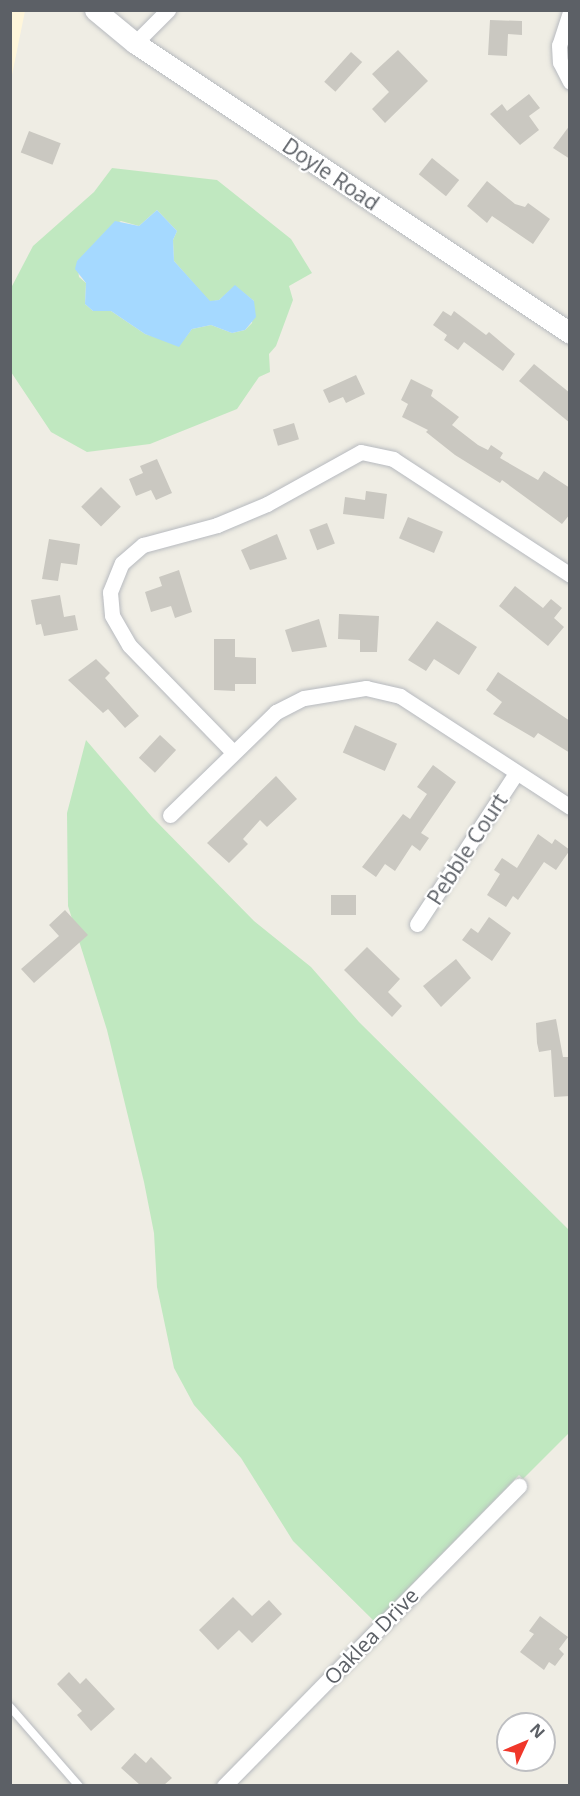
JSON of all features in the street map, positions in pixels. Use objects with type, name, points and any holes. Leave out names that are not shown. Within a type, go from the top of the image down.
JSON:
[{"type":"main road","name":"Doyle Road","points":[[95,10],[135,43],[570,333]]},
{"type":"street","points":[[135,43],[168,10]]},
{"type":"street","points":[[570,12],[562,28],[560,62],[570,81]]},
{"type":"street","points":[[233,752],[129,645],[112,615],[110,592],[122,563],[143,545],[237,516],[361,452],[393,459],[570,575]]},
{"type":"street","points":[[170,815],[276,712],[304,698],[366,688],[400,696],[570,807]]},
{"type":"street","name":"Pebble Court","points":[[417,924],[516,773]]},
{"type":"street","name":"Oaklea Drive","points":[[224,1785],[519,1486]]},
{"type":"lane","points":[[10,1707],[79,1785]]},
{"type":"shaded area","points":[[10,11],[25,11],[11,80]]},
{"type":"green space","points":[[112,168],[217,180],[291,239],[312,273],[289,286],[293,300],[276,346],[269,354],[270,372],[259,377],[237,409],[150,444],[87,452],[51,432],[11,372],[11,288],[33,246],[94,192]],"holes":[[[157,210],[177,231],[173,240],[174,261],[210,302],[219,300],[235,286],[254,301],[252,323],[245,330],[232,333],[211,325],[192,329],[185,338],[169,341],[145,334],[111,311],[93,311],[85,304],[86,283],[79,277],[77,261],[85,257],[110,227],[121,221],[139,226]]]},
{"type":"green space","points":[[86,740],[152,817],[254,921],[311,967],[359,1022],[569,1230],[569,1433],[523,1479],[519,1475],[375,1622],[293,1541],[241,1458],[194,1405],[174,1368],[157,1287],[154,1233],[144,1182],[107,1030],[68,906],[67,813]]},
{"type":"water","points":[[157,210],[177,231],[173,240],[174,261],[210,301],[219,300],[235,285],[254,301],[256,317],[245,330],[232,333],[211,325],[192,329],[179,347],[145,334],[111,311],[93,311],[85,304],[86,283],[75,269],[77,261],[115,221],[139,226]]},
{"type":"building","points":[[490,20],[522,21],[522,35],[508,34],[507,56],[488,55]]},
{"type":"building","points":[[398,50],[428,81],[385,123],[372,109],[389,92],[372,74]]},
{"type":"building","points":[[351,52],[362,62],[335,92],[324,82]]},
{"type":"building","points":[[529,94],[540,108],[529,116],[539,130],[520,145],[490,114],[502,104],[507,111]]},
{"type":"building","points":[[570,125],[570,159],[553,148]]},
{"type":"building","points":[[29,131],[61,143],[52,165],[21,152]]},
{"type":"building","points":[[432,158],[459,180],[446,196],[419,174]]},
{"type":"building","points":[[487,181],[515,204],[525,207],[528,203],[550,219],[533,244],[492,216],[487,223],[467,206]]},
{"type":"building","points":[[443,311],[451,316],[454,311],[486,335],[489,332],[515,354],[503,371],[464,342],[458,350],[444,340],[447,335],[433,325]]},
{"type":"building","points":[[534,364],[570,393],[570,423],[519,381]]},
{"type":"building","points":[[356,375],[365,394],[346,403],[343,397],[329,403],[323,390]]},
{"type":"building","points":[[411,379],[433,390],[431,396],[459,417],[452,425],[478,445],[488,450],[491,445],[503,453],[500,458],[538,480],[544,471],[570,488],[570,514],[562,524],[502,480],[500,483],[455,455],[426,432],[428,430],[402,417],[408,404],[401,400]]},
{"type":"building","points":[[294,423],[299,439],[278,446],[273,429]]},
{"type":"building","points":[[157,459],[172,493],[156,500],[151,490],[136,496],[129,479],[143,473],[140,466]]},
{"type":"building","points":[[101,487],[121,507],[101,527],[81,507]]},
{"type":"building","points":[[366,491],[387,494],[384,519],[343,514],[345,497],[365,500]]},
{"type":"building","points":[[408,517],[443,532],[434,553],[399,538]]},
{"type":"building","points":[[327,523],[335,544],[317,550],[309,530]]},
{"type":"building","points":[[277,534],[287,559],[250,570],[241,550]]},
{"type":"building","points":[[49,539],[80,544],[77,565],[61,563],[58,581],[42,579]]},
{"type":"building","points":[[179,570],[192,612],[175,618],[171,606],[151,612],[145,592],[162,586],[159,577]]},
{"type":"building","points":[[515,586],[543,608],[551,599],[562,608],[554,618],[564,627],[548,646],[499,606]]},
{"type":"building","points":[[60,595],[64,617],[75,615],[78,630],[44,636],[41,624],[36,625],[31,600]]},
{"type":"building","points":[[339,614],[379,616],[377,652],[360,652],[360,640],[338,639]]},
{"type":"building","points":[[319,619],[327,647],[292,652],[285,630]]},
{"type":"building","points":[[437,621],[477,647],[459,675],[434,659],[426,671],[408,660]]},
{"type":"building","points":[[214,639],[235,639],[235,657],[256,658],[256,684],[235,684],[235,691],[214,690]]},
{"type":"building","points":[[96,659],[110,673],[105,678],[139,716],[125,728],[108,709],[103,713],[68,680]]},
{"type":"building","points":[[498,672],[570,721],[570,753],[538,733],[534,738],[493,714],[502,702],[486,690]]},
{"type":"building","points":[[355,725],[397,744],[385,771],[343,752]]},
{"type":"building","points":[[160,735],[176,750],[155,773],[139,758]]},
{"type":"building","points":[[433,765],[456,782],[421,833],[429,838],[420,851],[412,845],[395,871],[385,864],[376,877],[362,867],[403,814],[410,819],[427,794],[417,787]]},
{"type":"building","points":[[276,776],[297,799],[267,827],[260,820],[243,839],[248,844],[229,863],[207,843]]},
{"type":"building","points":[[538,834],[552,844],[555,839],[570,850],[556,870],[544,862],[518,900],[513,896],[506,907],[487,895],[500,874],[494,870],[502,858],[517,868]]},
{"type":"building","points":[[331,895],[356,895],[356,915],[331,915]]},
{"type":"building","points":[[65,910],[88,935],[34,983],[21,969],[59,936],[49,925]]},
{"type":"building","points":[[489,917],[511,933],[492,961],[462,940],[471,928],[478,933]]},
{"type":"building","points":[[367,947],[400,979],[388,992],[402,1006],[392,1017],[344,970]]},
{"type":"building","points":[[456,959],[471,978],[441,1007],[423,986]]},
{"type":"building","points":[[556,1019],[563,1057],[570,1057],[570,1096],[554,1097],[551,1050],[539,1052],[537,1043],[536,1023]]},
{"type":"building","points":[[233,1597],[252,1616],[269,1600],[282,1614],[252,1643],[239,1630],[218,1650],[199,1630]]},
{"type":"building","points":[[540,1616],[568,1637],[559,1649],[564,1654],[555,1666],[549,1662],[544,1670],[520,1652],[534,1634],[529,1631]]},
{"type":"building","points":[[69,1672],[80,1684],[86,1678],[115,1709],[91,1731],[77,1715],[82,1711],[57,1684]]},
{"type":"building","points":[[135,1753],[146,1763],[151,1757],[172,1778],[164,1785],[140,1785],[121,1768]]}]
